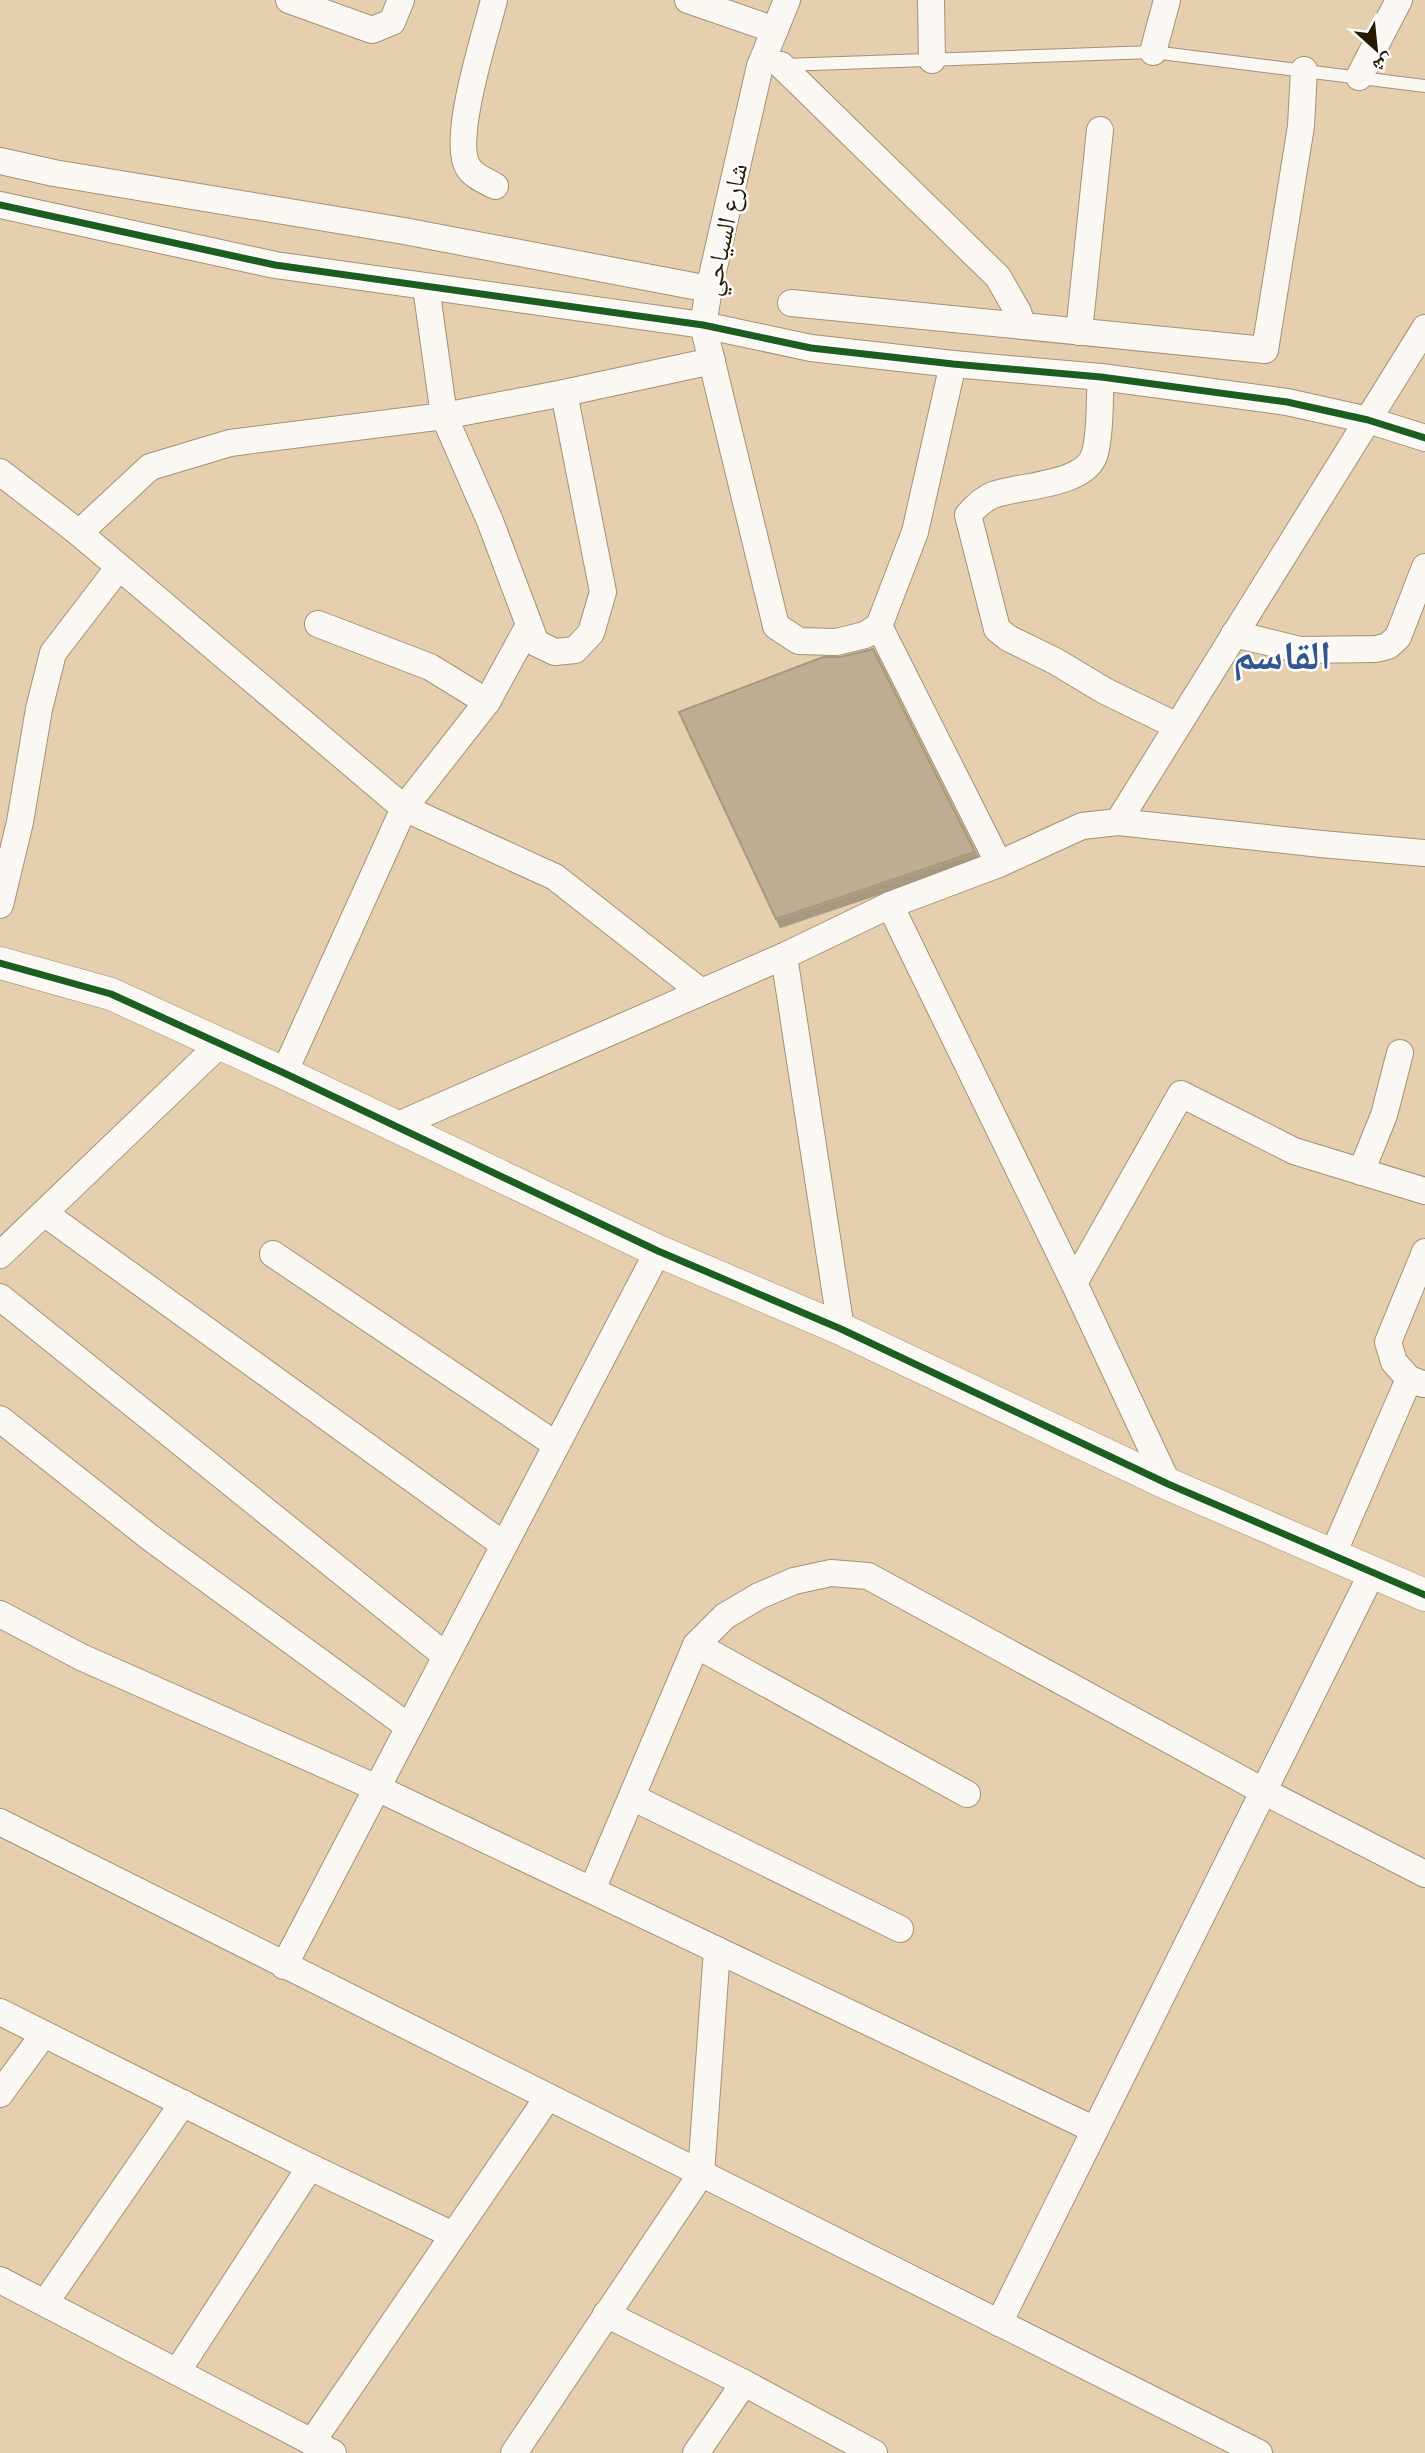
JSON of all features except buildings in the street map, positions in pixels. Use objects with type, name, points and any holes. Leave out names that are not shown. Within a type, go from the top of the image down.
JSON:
[{"type":"street","points":[[289,0],[372,30],[392,22],[401,0]]},
{"type":"street","points":[[494,0],[464,120],[464,152],[467,167],[495,186]]},
{"type":"street","points":[[688,0],[775,30]]},
{"type":"street","name":"شارع السياحي","points":[[787,0],[775,30],[770,65],[709,289],[703,325],[776,626],[799,641],[836,642],[865,635],[879,626]]},
{"type":"street","points":[[931,0],[932,60]]},
{"type":"street","points":[[1153,52],[1167,0]]},
{"type":"street","points":[[1359,77],[1399,0]]},
{"type":"street","points":[[770,65],[998,277],[1023,326]]},
{"type":"street","points":[[791,303],[1265,350],[1301,126],[1304,70]]},
{"type":"street","points":[[1079,332],[1100,130]]},
{"type":"street","points":[[0,161],[54,173],[404,231],[709,289]]},
{"type":"street","points":[[0,205],[275,265],[703,325],[811,348],[1101,377],[1287,401],[1368,420],[1425,438]]},
{"type":"street","points":[[426,287],[444,416],[489,521],[528,626],[536,643],[555,652],[575,650],[591,634],[603,592],[564,393]]},
{"type":"street","points":[[1118,822],[1425,328]]},
{"type":"street","points":[[79,533],[150,467],[230,443],[444,416],[712,361]]},
{"type":"street","points":[[953,364],[915,532],[879,626],[999,864]]},
{"type":"street","points":[[1101,377],[1095,456],[1086,468],[1066,479],[993,495],[968,515],[997,629],[1008,638],[1055,661],[1105,691],[1177,726]]},
{"type":"street","points":[[0,472],[79,533],[404,808],[555,877],[700,991]]},
{"type":"street","points":[[0,905],[20,822],[39,709],[53,653],[119,567]]},
{"type":"street","points":[[1234,634],[1300,650],[1376,649],[1388,646],[1398,636],[1425,567]]},
{"type":"street","points":[[318,624],[430,667],[487,702]]},
{"type":"street","points":[[284,1073],[404,808],[487,702],[528,626]]},
{"type":"street","points":[[396,1126],[784,956],[890,905],[999,864],[1082,826],[1118,822],[1425,853]]},
{"type":"street","points":[[890,905],[1074,1283],[1168,1484]]},
{"type":"street","points":[[784,956],[841,1329]]},
{"type":"street","points":[[0,963],[111,994],[221,1043],[658,1251],[841,1329],[1168,1484],[1424,1594]]},
{"type":"street","points":[[0,1255],[221,1043]]},
{"type":"street","points":[[1361,1172],[1384,1115],[1400,1053]]},
{"type":"street","points":[[1074,1283],[1181,1094],[1294,1152],[1425,1191]]},
{"type":"street","points":[[44,1213],[504,1545]]},
{"type":"street","points":[[284,1966],[658,1251]]},
{"type":"street","points":[[1333,1554],[1417,1382],[1394,1362],[1388,1342],[1425,1252]]},
{"type":"street","points":[[273,1254],[555,1444]]},
{"type":"street","points":[[0,1297],[446,1657]]},
{"type":"street","points":[[0,1419],[152,1539],[409,1727]]},
{"type":"street","points":[[999,2323],[1373,1571]]},
{"type":"street","points":[[592,1890],[696,1644],[725,1616],[759,1596],[794,1581],[831,1573],[868,1576],[1263,1791],[1425,1874]]},
{"type":"street","points":[[0,1614],[81,1657],[377,1788],[1095,2130]]},
{"type":"street","points":[[696,1644],[967,1794]]},
{"type":"street","points":[[632,1797],[900,1929]]},
{"type":"street","points":[[0,1822],[999,2323],[1246,2450]]},
{"type":"street","points":[[514,2453],[701,2174],[717,1950]]},
{"type":"street","points":[[0,2012],[310,2167],[453,2235]]},
{"type":"street","points":[[0,2094],[43,2035]]},
{"type":"street","points":[[0,2280],[322,2448],[453,2235],[548,2097]]},
{"type":"street","points":[[45,2304],[183,2103]]},
{"type":"street","points":[[177,2372],[310,2167]]},
{"type":"street","points":[[606,2315],[874,2453]]},
{"type":"street","points":[[696,2453],[744,2384]]},
{"type":"lane","points":[[770,65],[1153,52],[1425,86]]},
{"type":"cycle path","points":[[0,205],[275,265],[703,325],[811,348],[1101,377],[1287,402],[1368,420],[1425,438]]},
{"type":"cycle path","points":[[0,963],[111,994],[658,1251],[841,1329],[1168,1484],[1425,1595]]},
{"type":"district","name":"القاسم","points":[[1282,653]]}]
